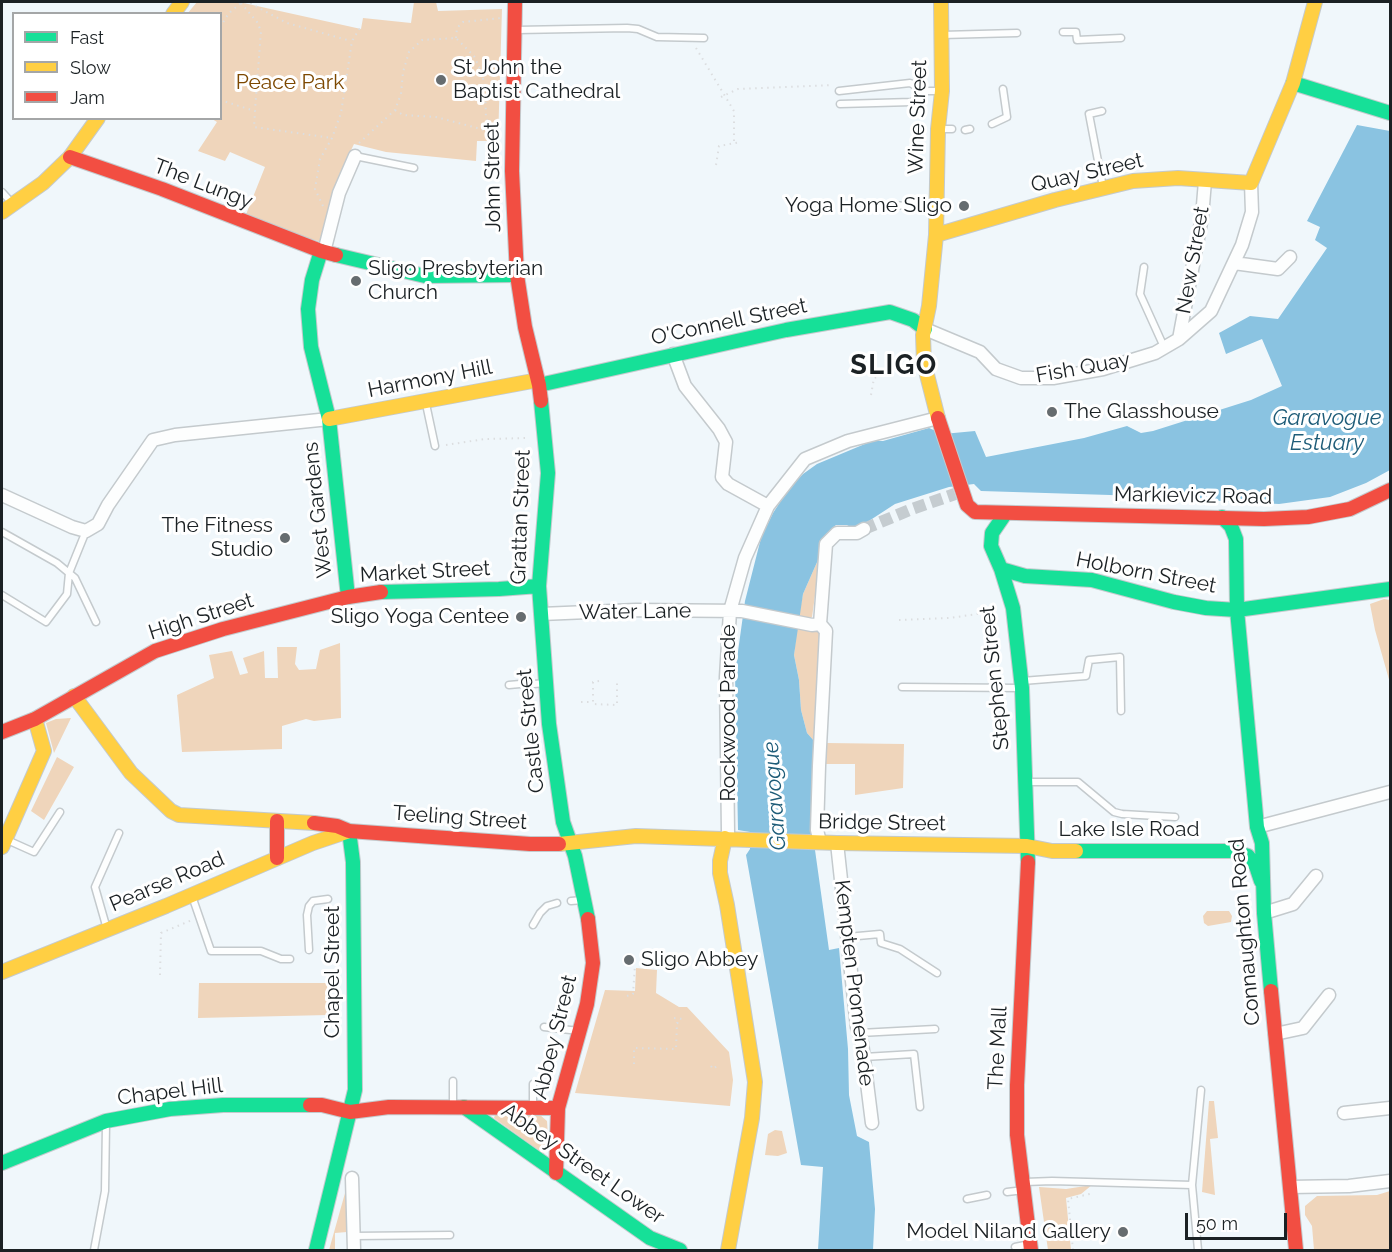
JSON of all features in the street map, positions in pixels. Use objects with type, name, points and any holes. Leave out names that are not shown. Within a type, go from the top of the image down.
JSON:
[{"type":"street","name":"John Street","points":[[516,2],[512,171],[517,274],[525,327],[538,382]]},
{"type":"street","name":"Wine Street","points":[[940,2],[945,129],[936,205],[936,235],[929,306],[924,328],[924,363],[960,491],[967,505],[975,512],[988,513]]},
{"type":"street","points":[[1251,183],[1293,83],[1315,2]]},
{"type":"street","points":[[1293,83],[1390,113]]},
{"type":"street","points":[[2,212],[43,183],[70,157],[97,120]]},
{"type":"street","points":[[323,252],[339,193],[355,156]]},
{"type":"street","name":"The Lungy","points":[[70,157],[162,189],[323,252],[425,276],[464,277],[517,274]]},
{"type":"street","name":"Quay Street","points":[[936,235],[1133,180],[1178,178],[1251,183]]},
{"type":"street","name":"New Street","points":[[1179,339],[1202,216],[1205,181]]},
{"type":"street","name":"Fish Quay","points":[[924,328],[980,352],[996,369],[1021,378],[1053,378],[1103,369],[1155,353],[1179,339],[1211,311],[1234,263],[1252,212],[1251,183]]},
{"type":"street","name":"West Gardens","points":[[323,252],[312,280],[308,309],[311,347],[329,419],[348,597]]},
{"type":"street","points":[[1234,263],[1278,269],[1290,257]]},
{"type":"street","name":"O'Connell Street","points":[[538,382],[786,330],[890,312],[913,320],[924,328]]},
{"type":"street","points":[[673,354],[686,386],[720,429],[726,442],[722,477],[728,484],[768,506]]},
{"type":"street","name":"Harmony Hill","points":[[329,419],[538,382]]},
{"type":"street","name":"Grattan Street","points":[[538,382],[548,472],[539,586],[541,614]]},
{"type":"street","points":[[2,495],[72,527],[86,531],[98,524],[108,505],[153,440],[175,435],[329,419]]},
{"type":"street","name":"Rockwood Parade","points":[[731,839],[728,833],[726,677],[745,558],[768,506],[805,459],[848,441],[939,420]]},
{"type":"street","name":"Markievicz Road","points":[[988,513],[1308,518],[1350,509],[1390,490]]},
{"type":"street","name":"Stephen Street","points":[[1005,514],[992,533],[991,546],[1001,569],[1012,608],[1022,685],[1027,846]]},
{"type":"street","points":[[1222,517],[1231,526],[1236,539],[1245,528],[1264,519]]},
{"type":"street","points":[[819,842],[817,830],[819,766],[826,631],[816,625],[826,544],[837,532],[857,534],[864,529]]},
{"type":"street","name":"Connaughton Road","points":[[1236,539],[1237,610],[1257,827],[1262,843],[1264,913],[1296,1251]]},
{"type":"street","name":"Holborn Street","points":[[1001,569],[1025,576],[1092,580],[1174,602],[1237,610],[1390,589]]},
{"type":"street","name":"Market Street","points":[[348,597],[392,590],[499,589],[539,586]]},
{"type":"street","name":"High Street","points":[[2,732],[35,719],[74,696],[115,666],[223,629],[348,597]]},
{"type":"street","name":"Water Lane","points":[[541,614],[636,610],[736,611],[816,625]]},
{"type":"street","name":"Castle Street","points":[[541,614],[540,683],[549,724],[563,822],[569,843]]},
{"type":"street","name":"Teeling Street","points":[[74,696],[131,773],[171,811],[186,816],[277,821],[337,826],[349,831],[523,843],[569,843],[636,836],[731,839]]},
{"type":"street","points":[[3,843],[44,752],[35,719]]},
{"type":"street","points":[[1232,851],[1246,842],[1257,827],[1390,792]]},
{"type":"street","points":[[276,858],[277,821]]},
{"type":"street","name":"Pearse Road","points":[[2,972],[276,858],[349,831]]},
{"type":"street","name":"Chapel Street","points":[[316,1251],[355,1090],[350,899],[353,861],[349,831]]},
{"type":"street","points":[[728,1251],[752,1118],[754,1082],[720,873],[720,861],[731,839]]},
{"type":"street","name":"Bridge Street","points":[[731,839],[1027,846]]},
{"type":"street","name":"Abbey Street","points":[[556,1173],[558,1108],[587,1004],[593,963],[589,922],[577,900],[575,856],[569,843]]},
{"type":"street","name":"Kempten Promenade","points":[[837,843],[872,1124]]},
{"type":"street","name":"Lake Isle Road","points":[[1027,846],[1052,851],[1232,851]]},
{"type":"street","name":"The Mall","points":[[1027,846],[1028,874],[1017,1085],[1017,1135],[1031,1247]]},
{"type":"street","points":[[1232,851],[1248,856],[1256,866],[1262,881]]},
{"type":"street","points":[[1264,913],[1293,904],[1316,876]]},
{"type":"street","points":[[1275,1034],[1303,1028],[1329,995]]},
{"type":"street","name":"Chapel Hill","points":[[2,1163],[106,1120],[170,1109],[223,1105],[297,1104],[350,1112],[389,1107],[558,1108]]},
{"type":"street","name":"Abbey Street Lower","points":[[459,1106],[650,1239],[680,1251]]},
{"type":"street","points":[[1344,1113],[1390,1108]]},
{"type":"street","points":[[352,1178],[354,1251]]},
{"type":"street","points":[[1290,1187],[1349,1186],[1390,1181]]},
{"type":"lane","points":[[516,24],[627,28],[638,29],[657,37],[704,38]]},
{"type":"lane","points":[[1063,32],[1077,32],[1077,40],[1120,38]]},
{"type":"lane","points":[[942,36],[1017,33]]},
{"type":"lane","points":[[839,88],[910,83],[926,91],[942,91]]},
{"type":"lane","points":[[992,124],[1007,117],[1003,89]]},
{"type":"lane","points":[[840,104],[912,102],[926,91]]},
{"type":"lane","points":[[1102,111],[1089,114],[1103,188]]},
{"type":"lane","points":[[355,156],[414,168]]},
{"type":"lane","points":[[2,192],[13,204]]},
{"type":"lane","points":[[868,206],[936,205]]},
{"type":"lane","points":[[1144,267],[1140,294],[1165,348]]},
{"type":"lane","points":[[426,400],[435,447]]},
{"type":"lane","points":[[2,531],[57,563],[75,578],[96,622]]},
{"type":"lane","points":[[2,595],[46,622],[67,594],[69,573],[86,531]]},
{"type":"lane","points":[[902,687],[1022,685],[1086,676],[1089,660],[1120,657],[1121,711]]},
{"type":"lane","points":[[509,685],[520,684]]},
{"type":"lane","points":[[1025,782],[1078,782],[1114,812],[1175,817]]},
{"type":"lane","points":[[3,843],[34,852],[60,812]]},
{"type":"lane","points":[[107,929],[95,887],[119,833]]},
{"type":"lane","points":[[191,895],[211,951],[261,951],[281,959],[290,959]]},
{"type":"lane","points":[[309,950],[307,915],[309,906],[313,901],[328,899]]},
{"type":"lane","points":[[532,925],[547,906],[557,903]]},
{"type":"lane","points":[[848,937],[880,934],[881,943],[900,949],[937,973]]},
{"type":"lane","points":[[544,1027],[580,1031]]},
{"type":"lane","points":[[859,1033],[935,1029]]},
{"type":"lane","points":[[864,1057],[914,1054],[920,1107]]},
{"type":"lane","points":[[453,1082],[459,1106]]},
{"type":"lane","points":[[533,1084],[533,1107]]},
{"type":"lane","points":[[1198,1251],[1192,1185],[1201,1090]]},
{"type":"lane","points":[[94,1251],[105,1191],[106,1120]]},
{"type":"lane","points":[[1006,1192],[1052,1180],[1192,1185]]},
{"type":"lane","points":[[967,1199],[987,1195]]},
{"type":"lane","points":[[354,1236],[450,1235]]},
{"type":"lane","points":[[1016,1247],[1031,1247]]},
{"type":"path","points":[[222,24],[241,3],[248,2],[287,23],[352,41]]},
{"type":"path","points":[[241,3],[257,22],[261,31],[254,128],[332,138]]},
{"type":"path","points":[[456,38],[457,28],[464,22],[476,19],[516,24]]},
{"type":"path","points":[[324,210],[315,189],[320,159],[332,138],[341,113],[352,41],[360,28]]},
{"type":"path","points":[[355,156],[361,141],[395,110],[401,94],[403,72],[409,52],[415,44],[422,40],[456,38],[474,56],[485,86],[486,119],[491,125],[504,128],[492,132],[436,117],[403,115],[395,110]]},
{"type":"path","points":[[695,38],[696,48],[734,111],[734,143]]},
{"type":"path","points":[[723,96],[738,89],[839,88]]},
{"type":"path","points":[[222,101],[255,111]]},
{"type":"path","points":[[717,165],[719,146],[741,141]]},
{"type":"path","points":[[871,395],[874,378],[924,363]]},
{"type":"path","points":[[435,447],[485,440],[544,438]]},
{"type":"path","points":[[899,620],[972,616],[1012,608]]},
{"type":"path","points":[[593,702],[593,682],[599,681]]},
{"type":"path","points":[[580,702],[617,705],[617,682]]},
{"type":"path","points":[[160,975],[161,933],[192,920],[190,917]]},
{"type":"path","points":[[627,996],[633,994],[635,965]]},
{"type":"path","points":[[674,1018],[683,1019]]},
{"type":"path","points":[[634,1064],[634,1048],[676,1049],[677,1023],[682,1024]]},
{"type":"path","points":[[711,1066],[713,1068],[717,1066]]},
{"type":"path","points":[[1073,1251],[1068,1199],[1099,1192],[1107,1183]]},
{"type":"green space","name":"Peace Park","points":[[197,2],[239,2],[361,29],[363,18],[411,23],[414,2],[436,2],[438,11],[502,9],[498,141],[477,141],[476,161],[386,152],[354,144],[340,173],[322,242],[278,230],[245,217],[265,167],[230,152],[225,161],[198,151],[217,122],[214,120],[222,120],[222,12],[189,12]]},
{"type":"green space","points":[[820,545],[812,617],[808,620],[798,619],[803,594],[818,560]]},
{"type":"green space","points":[[1384,599],[1390,600],[1390,683],[1370,604]]},
{"type":"green space","points":[[797,627],[820,631],[815,742],[807,733],[801,710],[799,680],[794,655]]},
{"type":"green space","points":[[340,643],[341,718],[314,721],[306,719],[282,726],[282,749],[182,752],[177,695],[214,678],[209,655],[232,651],[240,675],[248,673],[243,658],[264,651],[265,678],[278,678],[277,647],[297,647],[295,664],[299,670],[316,669],[320,650]]},
{"type":"green space","points":[[71,718],[54,753],[46,723],[56,719]]},
{"type":"green space","points":[[827,743],[904,744],[903,788],[855,795],[855,764],[826,764]]},
{"type":"green space","points":[[57,757],[74,767],[44,820],[31,811]]},
{"type":"green space","points":[[1207,911],[1229,911],[1232,916],[1231,922],[1208,926],[1204,923],[1203,916]]},
{"type":"green space","points":[[636,968],[657,970],[656,993],[679,1007],[687,1007],[729,1052],[733,1080],[730,1106],[575,1093],[605,990],[635,991]]},
{"type":"green space","points":[[199,983],[327,983],[328,1015],[198,1018]]},
{"type":"green space","points":[[1209,1101],[1214,1101],[1218,1138],[1210,1139],[1215,1195],[1202,1192]]},
{"type":"green space","points":[[495,1115],[540,1115],[547,1121],[548,1137],[544,1154],[494,1118]]},
{"type":"green space","points":[[775,1130],[782,1131],[787,1153],[778,1156],[765,1155],[768,1134]]},
{"type":"green space","points":[[1092,1185],[1081,1194],[1066,1198],[1071,1250],[1048,1250],[1039,1187],[1066,1189]]},
{"type":"green space","points":[[347,1186],[347,1232],[335,1233],[335,1250],[329,1250]]},
{"type":"green space","points":[[1390,1191],[1390,1250],[1314,1250],[1312,1226],[1305,1215],[1305,1206],[1317,1196],[1377,1195]]},
{"type":"water","points":[[1357,125],[1390,131],[1390,470],[1366,483],[1330,497],[1279,504],[981,491],[974,484],[949,487],[895,504],[855,530],[847,525],[836,525],[826,534],[820,545],[818,560],[803,594],[794,655],[799,680],[801,710],[807,733],[815,742],[815,850],[829,950],[839,948],[848,1049],[849,1095],[857,1136],[869,1142],[875,1209],[873,1250],[818,1250],[823,1167],[801,1165],[746,855],[750,849],[750,832],[738,830],[735,673],[745,601],[761,538],[788,490],[803,474],[817,464],[872,441],[883,441],[929,428],[943,434],[975,431],[986,457],[1084,438],[1127,426],[1141,433],[1153,431],[1251,400],[1282,386],[1262,339],[1226,354],[1219,333],[1250,316],[1278,319],[1327,248],[1315,240],[1320,227],[1307,221]]},
{"type":"tunnel","points":[[864,529],[955,494]]},
{"type":"traffic: fast","points":[[1293,83],[1390,113]]},
{"type":"traffic: fast","points":[[321,251],[312,280],[308,309],[311,347],[329,419],[348,597]]},
{"type":"traffic: fast","points":[[336,255],[425,276],[517,275]]},
{"type":"traffic: fast","points":[[539,385],[786,330],[890,312],[913,320],[925,329]]},
{"type":"traffic: fast","points":[[541,401],[548,473],[539,586],[549,724],[563,822],[575,856],[588,919]]},
{"type":"traffic: fast","points":[[1005,514],[992,533],[991,546],[1013,608],[1022,688],[1028,862]]},
{"type":"traffic: fast","points":[[1222,517],[1231,526],[1236,539],[1237,610],[1257,827],[1262,843],[1264,913],[1271,991]]},
{"type":"traffic: fast","points":[[1001,569],[1025,576],[1092,580],[1174,602],[1206,608],[1237,610],[1390,589]]},
{"type":"traffic: fast","points":[[381,592],[539,586]]},
{"type":"traffic: fast","points":[[316,1250],[355,1090],[353,862],[349,831]]},
{"type":"traffic: fast","points":[[1076,851],[1232,851],[1248,856],[1256,866],[1261,881]]},
{"type":"traffic: fast","points":[[2,1163],[106,1121],[170,1109],[223,1105],[310,1105]]},
{"type":"traffic: fast","points":[[464,1107],[650,1238],[680,1250]]},
{"type":"traffic: slow","points":[[174,12],[182,2]]},
{"type":"traffic: slow","points":[[938,418],[924,363],[923,335],[929,306],[936,235],[938,129],[942,91],[941,2]]},
{"type":"traffic: slow","points":[[936,235],[1055,200],[1133,181],[1178,178],[1251,183],[1293,83],[1315,2]]},
{"type":"traffic: slow","points":[[2,212],[43,183],[70,157],[97,120]]},
{"type":"traffic: slow","points":[[329,419],[538,380]]},
{"type":"traffic: slow","points":[[74,696],[131,773],[171,811],[179,815],[314,823]]},
{"type":"traffic: slow","points":[[2,847],[44,751],[35,719]]},
{"type":"traffic: slow","points":[[2,972],[166,906],[313,843],[349,831]]},
{"type":"traffic: slow","points":[[559,844],[636,836],[837,843],[1027,846],[1052,851],[1076,851]]},
{"type":"traffic: slow","points":[[725,838],[720,873],[755,1082],[752,1118],[728,1250]]},
{"type":"traffic: jam","points":[[515,2],[512,171],[517,275],[525,327],[541,401]]},
{"type":"traffic: jam","points":[[70,157],[336,255]]},
{"type":"traffic: jam","points":[[938,418],[967,505],[975,512],[1264,519],[1308,517],[1350,509],[1390,490]]},
{"type":"traffic: jam","points":[[2,732],[35,719],[155,651],[223,629],[348,597],[381,592]]},
{"type":"traffic: jam","points":[[277,821],[277,858]]},
{"type":"traffic: jam","points":[[314,823],[337,826],[349,831],[559,844]]},
{"type":"traffic: jam","points":[[1028,862],[1017,1085],[1017,1135],[1031,1250]]},
{"type":"traffic: jam","points":[[556,1173],[558,1108],[587,1004],[593,963],[588,919]]},
{"type":"traffic: jam","points":[[1271,991],[1296,1250]]},
{"type":"traffic: jam","points":[[310,1105],[322,1105],[350,1112],[389,1107],[558,1108]]},
{"type":"place","name":"St John the Baptist Cathedral","points":[[441,80]]},
{"type":"place","name":"Yoga Home Sligo","points":[[964,206]]},
{"type":"place","name":"Sligo Presbyterian Church","points":[[356,281]]},
{"type":"place","name":"The Glasshouse","points":[[1052,412]]},
{"type":"place","name":"The Fitness Studio","points":[[285,538]]},
{"type":"place","name":"Sligo Yoga Centee","points":[[521,617]]},
{"type":"place","name":"Sligo Abbey","points":[[629,960]]},
{"type":"place","name":"Model Niland Gallery","points":[[1123,1232]]},
{"type":"district","name":"SLIGO","points":[[894,366]]},
{"type":"water label","name":"Garavogue Estuary","points":[[1327,431]]},
{"type":"water label","name":"Garavogue","points":[[775,796]]}]
